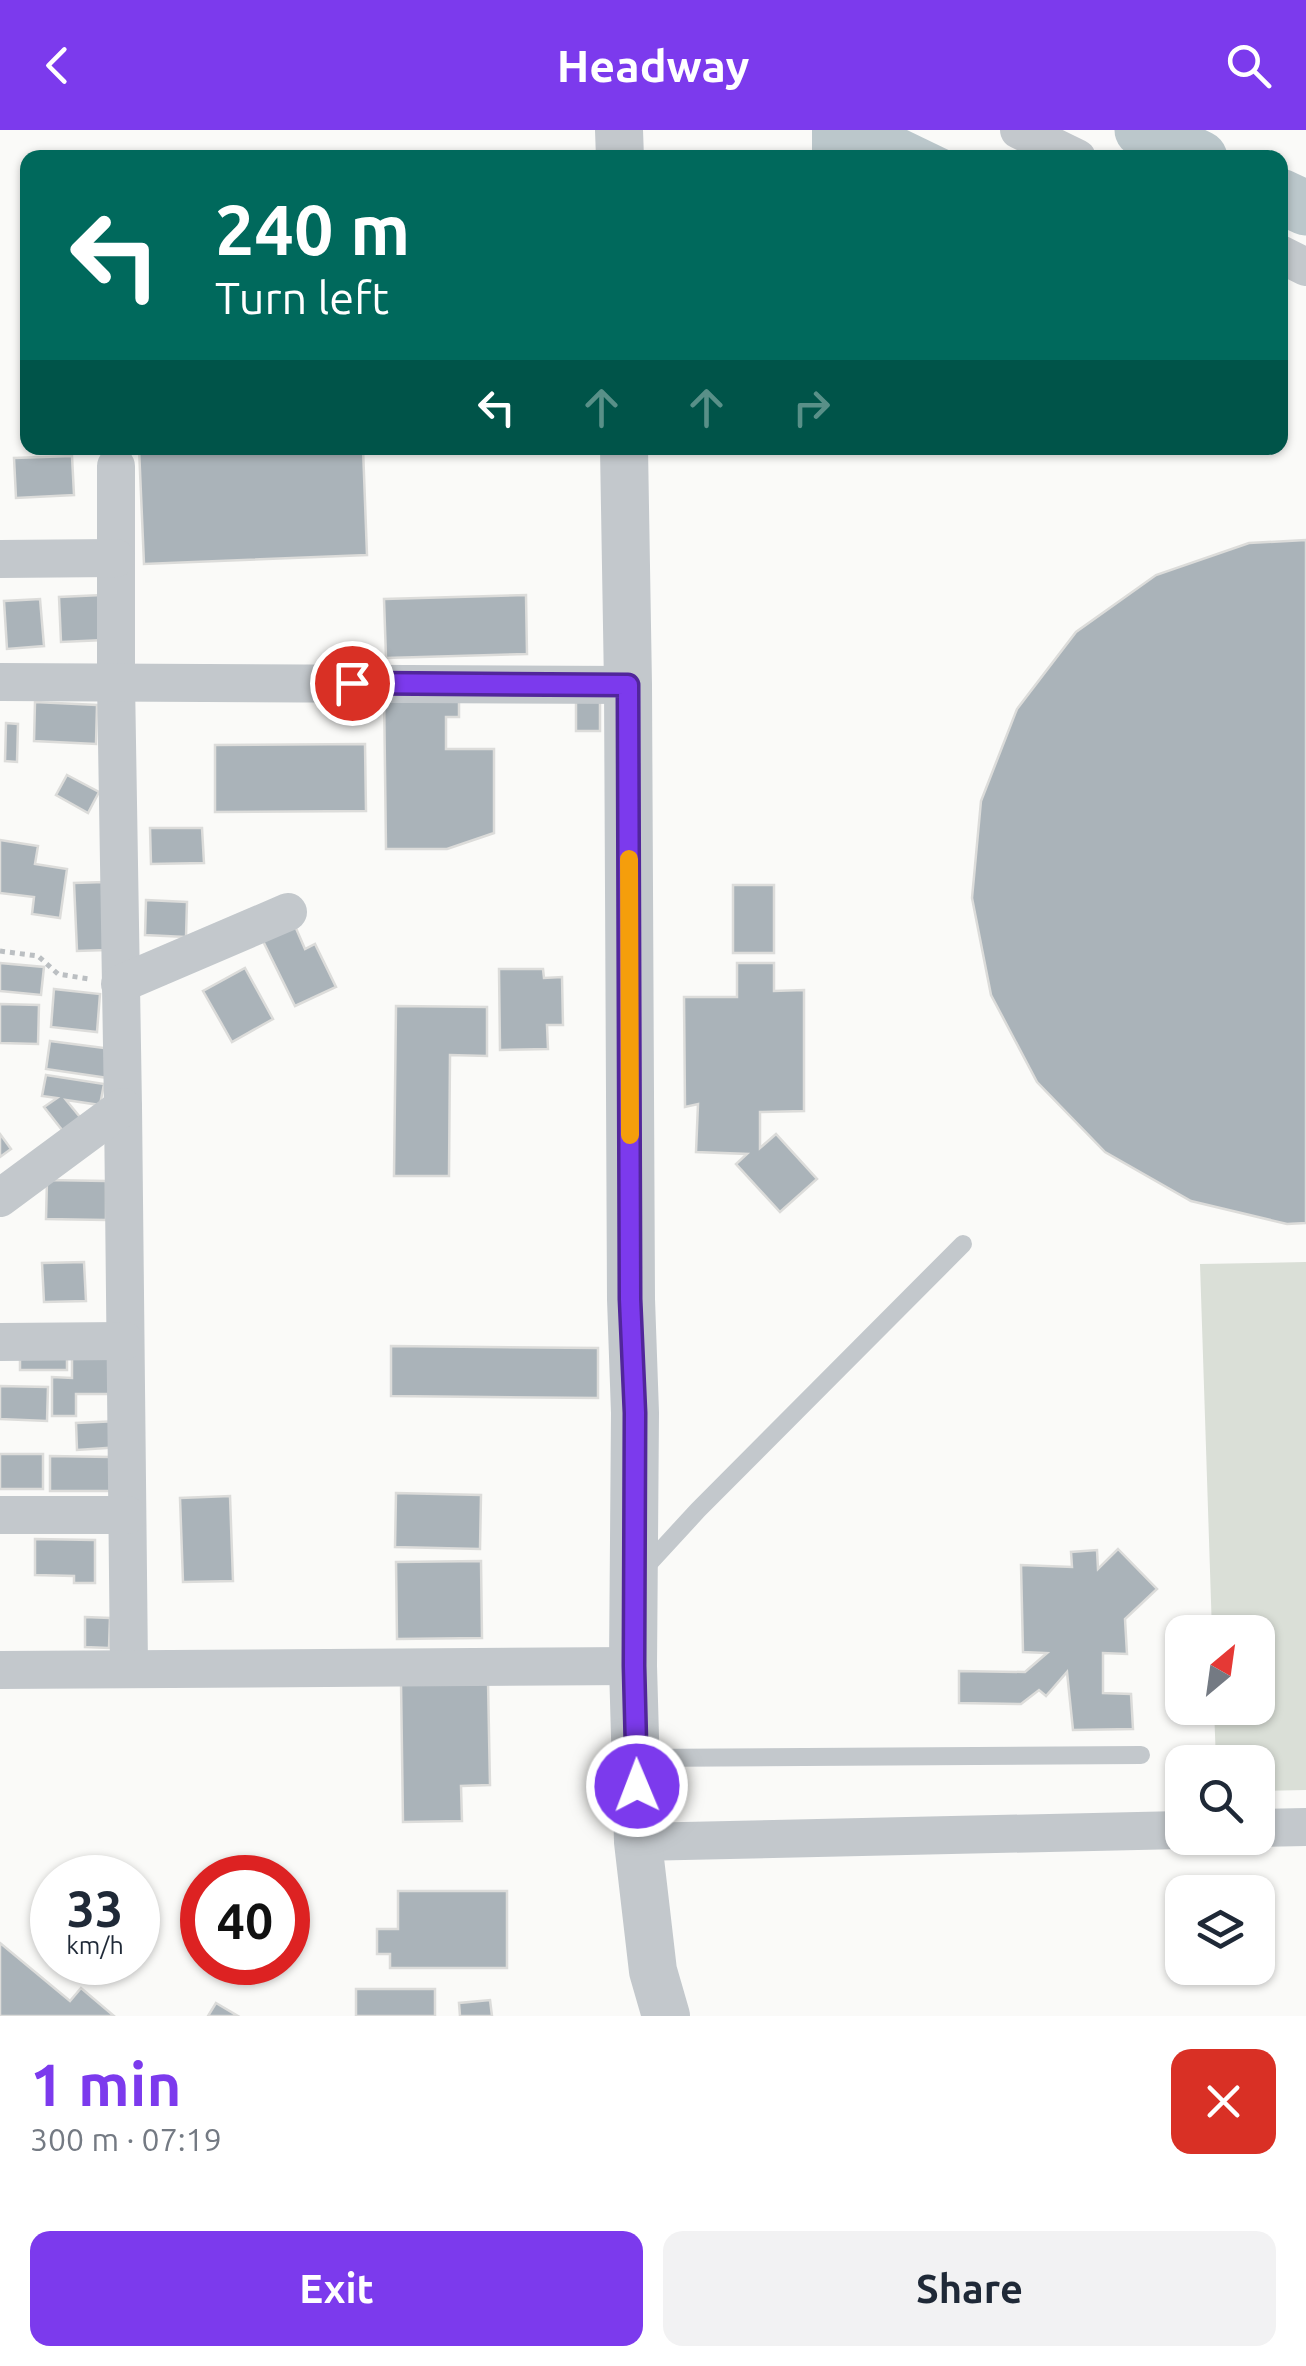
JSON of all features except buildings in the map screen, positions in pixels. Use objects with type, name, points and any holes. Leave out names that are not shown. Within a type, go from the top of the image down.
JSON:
[{"type":"street","points":[[1019,130],[1060,150]]},
{"type":"street","points":[[624,455],[638,1842],[653,1971],[666,2016]]},
{"type":"street","points":[[116,466],[128,1668]]},
{"type":"street","points":[[0,559],[116,558]]},
{"type":"street","points":[[0,682],[628,685]]},
{"type":"street","points":[[120,984],[288,912]]},
{"type":"street","points":[[0,1198],[123,1108]]},
{"type":"street","points":[[0,1342],[125,1340]]},
{"type":"street","points":[[0,1516],[127,1515]]},
{"type":"street","points":[[0,1670],[634,1666]]},
{"type":"street","points":[[1275,1828],[1306,1827]]},
{"type":"street","points":[[638,1842],[1165,1830]]},
{"type":"lane","points":[[634,1580],[698,1510],[963,1244]]},
{"type":"lane","points":[[636,1758],[1141,1755]]},
{"type":"path","points":[[0,951],[38,956],[58,974],[120,984]]},
{"type":"shaded area","points":[[812,130],[907,130],[948,150],[812,150]]},
{"type":"shaded area","points":[[1306,1262],[1306,1790],[1275,1791],[1275,1745],[1215,1745],[1215,1725],[1275,1725],[1275,1615],[1211,1615],[1200,1264]]},
{"type":"waterway","points":[[1142,130],[1183,150]]},
{"type":"waterway","points":[[1288,200],[1306,208]]},
{"type":"slow traffic","points":[[629,859],[630,1135]]},
{"type":"route","points":[[352,683],[628,685],[630,1299],[635,1413],[637,1786]]}]
